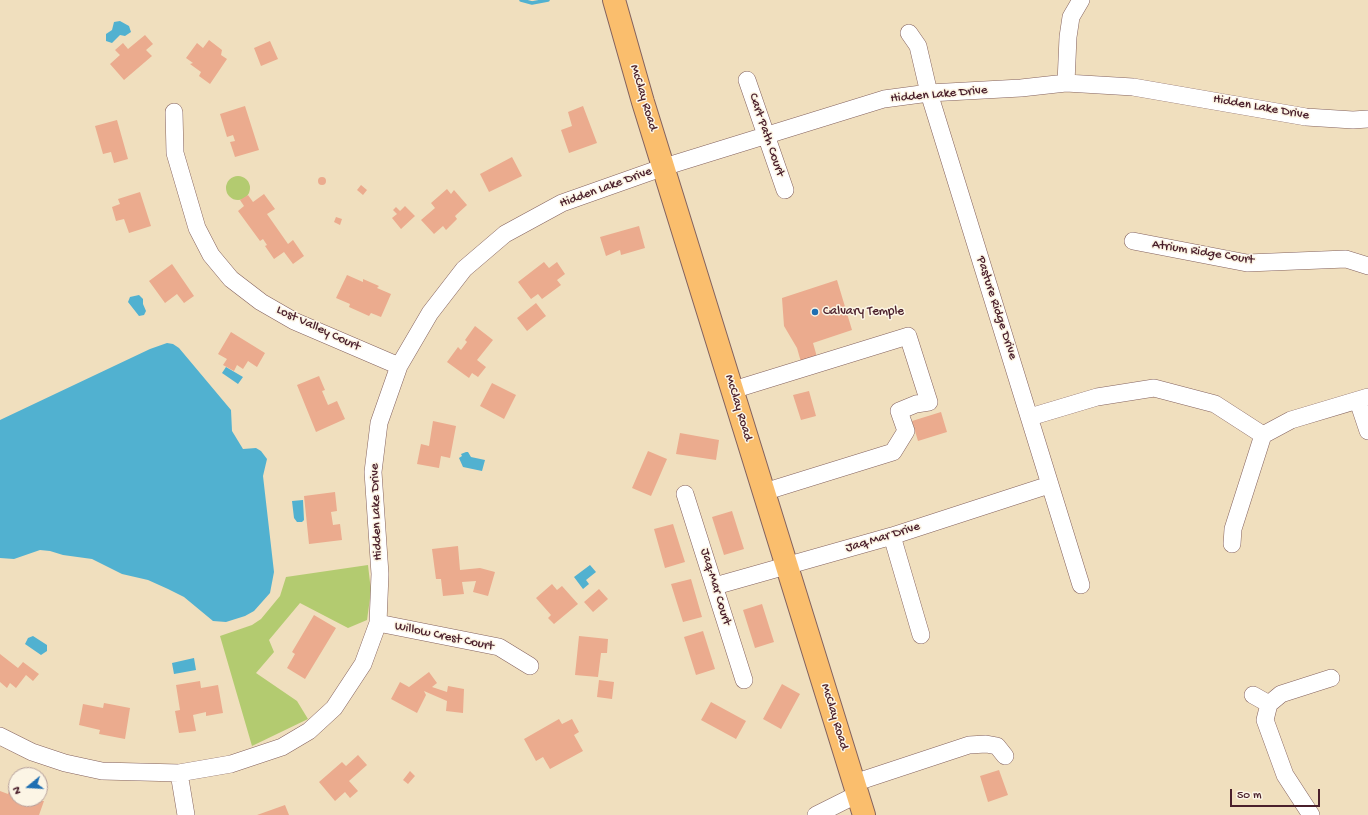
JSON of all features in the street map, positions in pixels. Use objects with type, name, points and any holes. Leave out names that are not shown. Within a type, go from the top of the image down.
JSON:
[{"type":"main road","name":"McClay Road","points":[[614,0],[864,815]]},
{"type":"street","points":[[1066,83],[1068,37],[1072,16],[1080,0]]},
{"type":"street","name":"Pasture Ridge Drive","points":[[909,33],[918,46],[929,93],[1081,585]]},
{"type":"street","name":"Cart Path Court","points":[[747,80],[785,190]]},
{"type":"street","name":"Hidden Lake Drive","points":[[0,736],[32,752],[64,763],[102,771],[179,773],[231,764],[282,747],[309,730],[334,708],[363,664],[378,623],[380,574],[373,472],[379,423],[399,366],[430,313],[464,269],[505,234],[562,203],[664,167],[884,99],[929,93],[1021,88],[1066,83],[1133,87],[1306,117],[1353,120],[1368,119]]},
{"type":"street","name":"Lost Valley Court","points":[[174,112],[175,153],[197,228],[211,254],[231,279],[261,302],[294,321],[399,366]]},
{"type":"street","name":"Atrium Ridge Court","points":[[1133,241],[1248,263],[1346,259],[1368,266]]},
{"type":"street","points":[[733,390],[908,336],[929,402],[916,404],[899,411],[906,431],[893,452],[764,492]]},
{"type":"street","points":[[1030,417],[1098,396],[1154,388],[1215,404],[1263,435]]},
{"type":"street","points":[[1232,544],[1233,529],[1263,435],[1291,420],[1363,399],[1368,431]]},
{"type":"street","name":"Jaq Mar Drive","points":[[715,586],[892,536],[1049,485]]},
{"type":"street","name":"Jaq-Mar Court","points":[[685,494],[744,680]]},
{"type":"street","points":[[892,536],[921,634]]},
{"type":"street","name":"Willow Crest Court","points":[[378,623],[499,647],[530,666]]},
{"type":"street","points":[[1311,815],[1284,774],[1265,720],[1269,704],[1281,694],[1331,678]]},
{"type":"street","points":[[1253,695],[1269,704]]},
{"type":"street","points":[[816,815],[856,789],[969,745],[986,744],[997,746],[1005,756]]},
{"type":"street","points":[[179,773],[186,815]]},
{"type":"green space","points":[[238,176],[247,179],[250,188],[247,197],[238,200],[229,197],[226,188],[229,179]]},
{"type":"green space","points":[[368,565],[371,591],[367,620],[348,628],[300,603],[269,640],[274,652],[256,673],[297,701],[308,719],[252,746],[220,636],[252,625],[261,619],[280,596],[286,577]]},
{"type":"water","points":[[120,21],[129,26],[131,32],[125,36],[120,35],[112,43],[106,41],[106,34],[112,30],[114,22]]},
{"type":"water","points":[[139,295],[143,299],[143,304],[146,311],[144,315],[139,316],[128,302],[130,297]]},
{"type":"water","points":[[167,343],[173,344],[179,348],[231,410],[232,431],[243,449],[256,448],[261,451],[267,459],[263,476],[274,572],[270,593],[254,611],[245,616],[226,622],[213,621],[184,597],[168,589],[148,580],[122,574],[92,559],[40,550],[14,559],[0,558],[0,420],[150,349]]},
{"type":"water","points":[[226,367],[243,377],[238,384],[222,373]]},
{"type":"water","points":[[468,452],[471,457],[485,460],[482,471],[463,467],[459,458],[462,456],[461,454]]},
{"type":"water","points":[[303,500],[304,520],[302,522],[297,522],[294,518],[292,501]]},
{"type":"water","points":[[590,565],[596,572],[586,580],[589,584],[583,589],[574,577]]},
{"type":"water","points":[[33,636],[47,645],[47,651],[41,655],[25,644],[28,638]]},
{"type":"water","points":[[194,658],[196,670],[174,674],[172,663]]},
{"type":"building","points":[[145,35],[153,44],[146,50],[152,56],[124,80],[110,64],[120,55],[115,50],[123,43],[128,49]]},
{"type":"building","points":[[209,40],[222,50],[221,55],[227,59],[210,84],[199,76],[201,72],[190,64],[193,63],[186,58],[197,43],[203,48]]},
{"type":"building","points":[[270,41],[278,59],[261,66],[254,48]]},
{"type":"building","points":[[245,106],[259,150],[235,157],[230,142],[235,141],[233,135],[227,137],[220,114]]},
{"type":"building","points":[[583,106],[597,143],[569,153],[561,130],[572,126],[568,112]]},
{"type":"building","points":[[117,120],[128,159],[114,163],[111,152],[103,154],[95,126]]},
{"type":"building","points":[[512,157],[522,176],[489,192],[480,174]]},
{"type":"building","points":[[322,177],[325,178],[325,184],[322,185],[319,184],[318,181],[319,178]]},
{"type":"building","points":[[361,185],[367,190],[363,195],[357,190]]},
{"type":"building","points":[[447,189],[451,194],[454,190],[467,205],[455,216],[457,219],[446,230],[443,226],[434,234],[421,220],[435,208],[431,203]]},
{"type":"building","points":[[140,192],[151,226],[129,233],[124,219],[116,221],[112,207],[120,204],[118,199]]},
{"type":"building","points":[[264,194],[275,209],[267,214],[288,244],[293,240],[304,256],[293,264],[284,252],[274,259],[265,246],[267,245],[263,239],[260,241],[238,211],[244,206],[240,200],[248,195],[253,202]]},
{"type":"building","points":[[405,206],[415,216],[401,229],[392,218],[397,214],[393,210],[396,207],[400,211]]},
{"type":"building","points":[[336,217],[342,219],[340,225],[334,222]]},
{"type":"building","points":[[639,226],[645,248],[621,255],[620,250],[606,256],[600,237]]},
{"type":"building","points":[[544,262],[549,268],[557,262],[565,274],[557,280],[561,285],[542,299],[538,294],[531,299],[518,282]]},
{"type":"building","points":[[172,264],[194,296],[184,303],[177,294],[165,303],[149,281]]},
{"type":"building","points":[[347,275],[363,282],[363,279],[379,286],[377,288],[391,294],[381,317],[371,313],[369,316],[349,307],[350,304],[336,298]]},
{"type":"building","name":"Calvary Temple","points":[[837,280],[852,330],[813,343],[817,357],[801,362],[797,348],[784,326],[782,298]]},
{"type":"building","points":[[536,303],[546,316],[527,331],[517,318]]},
{"type":"building","points":[[475,326],[493,340],[477,360],[486,367],[478,377],[472,373],[469,378],[447,362],[458,347],[461,350],[467,342],[465,340]]},
{"type":"building","points":[[231,332],[265,353],[257,367],[248,361],[243,369],[237,365],[234,371],[223,365],[227,359],[218,354]]},
{"type":"building","points":[[319,376],[325,390],[322,391],[328,405],[337,401],[345,419],[316,432],[297,385]]},
{"type":"building","points":[[492,383],[516,395],[504,419],[480,406]]},
{"type":"building","points":[[809,391],[816,416],[801,420],[793,395]]},
{"type":"building","points":[[941,412],[947,432],[918,441],[912,421]]},
{"type":"building","points":[[433,421],[456,426],[450,458],[441,456],[439,468],[417,464],[421,444],[429,446]]},
{"type":"building","points":[[680,433],[719,440],[716,460],[676,454]]},
{"type":"building","points":[[648,451],[667,459],[651,496],[632,488]]},
{"type":"building","points":[[335,492],[337,511],[331,512],[333,525],[340,524],[342,540],[309,544],[304,496]]},
{"type":"building","points":[[732,511],[744,549],[724,555],[712,517]]},
{"type":"building","points":[[673,524],[685,562],[665,568],[654,529]]},
{"type":"building","points":[[458,546],[460,570],[480,568],[495,572],[488,596],[473,592],[476,581],[462,582],[464,594],[443,596],[441,579],[436,579],[432,549]]},
{"type":"building","points":[[691,579],[702,617],[683,622],[671,584]]},
{"type":"building","points":[[552,584],[557,590],[562,586],[578,604],[554,624],[548,618],[551,615],[536,598]]},
{"type":"building","points":[[599,589],[608,599],[593,612],[584,602]]},
{"type":"building","points":[[762,604],[774,642],[755,648],[743,610]]},
{"type":"building","points":[[314,615],[336,628],[305,679],[287,668],[295,654],[292,652]]},
{"type":"building","points":[[703,631],[715,669],[696,675],[684,637]]},
{"type":"building","points":[[579,636],[608,639],[607,653],[601,653],[598,677],[575,675]]},
{"type":"building","points":[[0,654],[18,668],[23,662],[39,674],[33,681],[26,675],[16,688],[10,683],[7,688],[0,682]]},
{"type":"building","points":[[429,672],[437,683],[432,687],[447,692],[448,686],[464,689],[463,713],[446,711],[447,701],[424,691],[426,695],[417,713],[391,699],[400,682],[409,687]]},
{"type":"building","points":[[599,680],[614,682],[612,699],[597,697]]},
{"type":"building","points":[[200,681],[201,688],[218,685],[223,713],[206,716],[206,712],[193,715],[196,731],[179,733],[175,711],[180,710],[176,685]]},
{"type":"building","points":[[782,684],[800,694],[781,729],[763,719]]},
{"type":"building","points":[[711,702],[746,721],[736,739],[701,720]]},
{"type":"building","points":[[104,703],[130,708],[125,739],[99,734],[100,730],[79,725],[83,704],[103,708]]},
{"type":"building","points":[[559,719],[562,724],[572,719],[579,732],[574,735],[583,751],[550,769],[543,757],[536,761],[524,739]]},
{"type":"building","points":[[358,755],[367,765],[349,781],[358,791],[350,798],[345,792],[335,801],[319,782],[342,762],[346,766]]},
{"type":"building","points":[[999,770],[1008,795],[988,802],[980,776]]},
{"type":"building","points":[[410,771],[415,776],[408,784],[403,780]]},
{"type":"building","points":[[0,791],[8,794],[8,807],[42,807],[39,815],[0,815]]},
{"type":"building","points":[[285,805],[289,815],[257,815]]},
{"type":"waterway","points":[[521,0],[532,3],[548,0]]},
{"type":"place","name":"Calvary Temple","points":[[815,312]]}]
